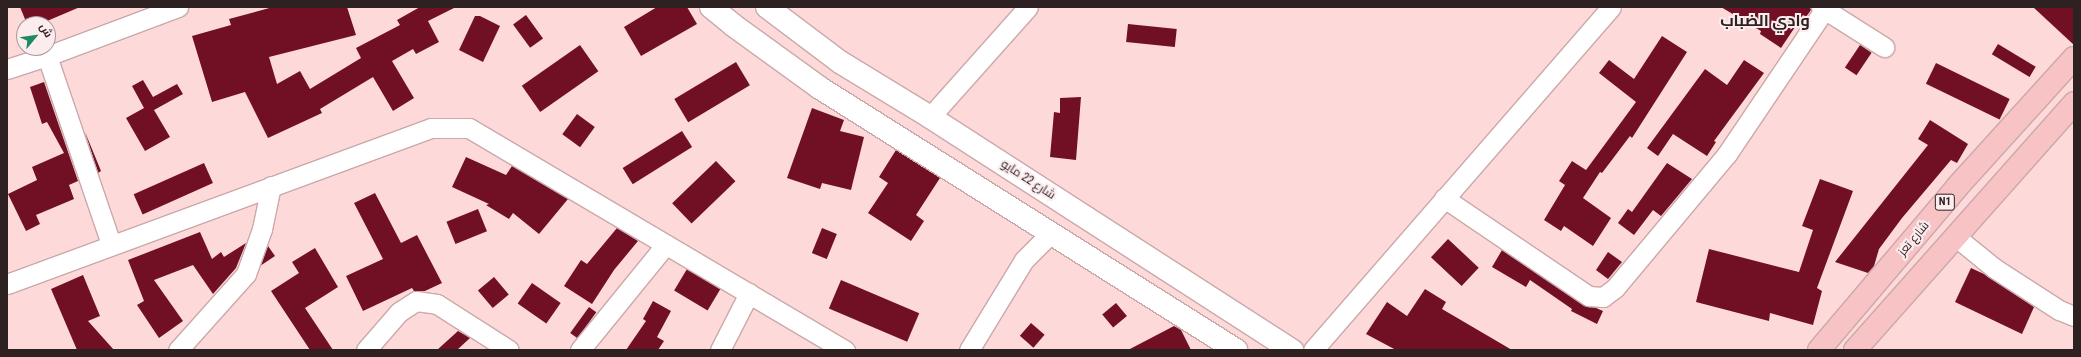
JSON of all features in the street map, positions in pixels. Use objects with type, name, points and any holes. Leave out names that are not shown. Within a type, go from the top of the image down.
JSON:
[{"type":"highway","name":"شارع تعز","points":[[1819,350],[1957,187],[2074,58]]},
{"type":"highway","name":"N1","points":[[1855,350],[2074,103]]},
{"type":"highway","points":[[1957,187],[1981,207]]},
{"type":"main road","points":[[711,7],[733,26],[820,88],[912,144],[1050,234],[1236,350]]},
{"type":"main road","name":"شارع 22 مايو","points":[[767,7],[840,62],[930,117],[1292,350]]},
{"type":"main road","points":[[1050,234],[1067,205]]},
{"type":"street","points":[[56,52],[148,12],[178,7]]},
{"type":"street","points":[[930,117],[1028,7]]},
{"type":"street","points":[[1313,350],[1611,7]]},
{"type":"street","points":[[1444,198],[1589,296],[1603,297],[1615,288],[1727,154],[1822,8],[1884,47]]},
{"type":"street","points":[[7,68],[47,56],[111,244]]},
{"type":"street","points":[[7,284],[111,244],[430,128],[469,128],[845,350]]},
{"type":"street","points":[[178,350],[246,274],[262,229],[271,186]]},
{"type":"street","points":[[969,350],[1024,260],[1050,234]]},
{"type":"street","points":[[1956,237],[1994,268],[2059,310],[2074,316]]},
{"type":"street","points":[[580,350],[666,244]]},
{"type":"street","points":[[720,350],[749,293]]},
{"type":"street","points":[[366,350],[399,312],[416,302],[437,304],[509,350]]},
{"type":"building","points":[[20,7],[80,7],[56,17],[24,16]]},
{"type":"building","points":[[273,7],[347,7],[356,35],[269,57],[277,84],[300,71],[310,89],[361,58],[356,48],[400,25],[397,20],[420,7],[456,7],[428,21],[439,42],[416,54],[413,49],[392,61],[414,98],[393,111],[373,77],[320,109],[322,113],[268,138],[245,92],[212,102],[192,36],[231,25],[229,19]]},
{"type":"building","points":[[657,7],[687,7],[697,24],[641,56],[624,27]]},
{"type":"building","points":[[1721,7],[1810,7],[1811,10],[1806,17],[1803,15],[1781,48],[1760,34],[1761,31]]},
{"type":"building","points":[[2033,7],[2074,7],[2074,45]]},
{"type":"building","points":[[526,15],[543,38],[530,48],[513,24]]},
{"type":"building","points":[[475,16],[480,16],[500,26],[483,62],[459,50]]},
{"type":"building","points":[[1128,24],[1177,29],[1175,47],[1126,42]]},
{"type":"building","points":[[1662,36],[1687,52],[1632,138],[1630,136],[1602,173],[1600,172],[1583,198],[1611,218],[1593,246],[1564,226],[1561,231],[1544,220],[1565,185],[1559,181],[1572,161],[1586,170],[1636,102],[1599,73],[1609,60],[1634,79]]},
{"type":"building","points":[[1998,44],[2036,67],[2030,77],[1992,54]]},
{"type":"building","points":[[580,45],[598,71],[540,112],[522,86]]},
{"type":"building","points":[[1860,45],[1872,53],[1857,75],[1845,67]]},
{"type":"building","points":[[1744,60],[1764,73],[1714,141],[1716,142],[1707,156],[1673,134],[1658,156],[1647,148],[1705,69],[1727,85]]},
{"type":"building","points":[[736,62],[750,85],[688,122],[674,99]]},
{"type":"building","points":[[1936,63],[2010,99],[2000,120],[1926,84]]},
{"type":"building","points":[[143,80],[153,97],[177,84],[183,94],[154,110],[170,137],[145,151],[126,118],[144,108],[132,86]]},
{"type":"building","points":[[44,82],[78,181],[69,185],[74,199],[36,215],[40,224],[26,231],[8,194],[37,180],[32,167],[64,153],[47,122],[42,124],[30,87]]},
{"type":"building","points":[[1081,97],[1076,160],[1050,157],[1054,112],[1060,113],[1060,98]]},
{"type":"building","points":[[812,108],[844,120],[840,131],[864,137],[851,190],[822,183],[820,189],[787,178]]},
{"type":"building","points":[[577,114],[595,127],[580,147],[562,134]]},
{"type":"building","points":[[1930,120],[1968,144],[1957,163],[1951,160],[1902,218],[1879,249],[1874,266],[1868,273],[1835,262],[1928,145],[1918,139]]},
{"type":"building","points":[[682,131],[692,147],[633,184],[623,168]]},
{"type":"building","points":[[85,132],[101,171],[98,173]]},
{"type":"building","points":[[896,150],[940,178],[916,215],[924,221],[911,241],[868,213],[888,183],[879,177]]},
{"type":"building","points":[[466,157],[506,175],[512,166],[568,199],[539,234],[513,213],[509,219],[486,205],[489,204],[452,187]]},
{"type":"building","points":[[716,161],[735,181],[692,224],[672,203]]},
{"type":"building","points":[[204,163],[213,183],[143,214],[134,194]]},
{"type":"building","points":[[1667,163],[1692,179],[1661,216],[1653,210],[1634,235],[1618,223],[1628,209],[1632,212]]},
{"type":"building","points":[[1820,179],[1853,191],[1817,288],[1822,291],[1813,325],[1770,313],[1769,321],[1696,302],[1709,249],[1799,272],[1813,230],[1802,226]]},
{"type":"building","points":[[375,193],[401,243],[417,235],[442,283],[425,291],[414,291],[412,288],[363,311],[346,276],[383,259],[354,203]]},
{"type":"building","points":[[478,209],[487,231],[455,244],[446,222]]},
{"type":"building","points":[[617,228],[638,241],[614,270],[592,304],[564,286],[581,260],[587,264]]},
{"type":"building","points":[[822,228],[837,234],[827,259],[812,253]]},
{"type":"building","points":[[200,232],[212,259],[221,252],[224,257],[246,243],[236,268],[213,294],[193,265],[154,280],[183,321],[159,338],[137,305],[144,301],[128,260]]},
{"type":"building","points":[[1448,239],[1479,268],[1462,286],[1431,257]]},
{"type":"building","points":[[268,246],[275,256],[260,266]]},
{"type":"building","points":[[315,248],[338,287],[305,308],[333,350],[310,350],[271,291],[299,273],[292,262]]},
{"type":"building","points":[[1502,250],[1583,305],[1603,311],[1597,324],[1571,311],[1572,309],[1530,280],[1526,287],[1492,267]]},
{"type":"building","points":[[1608,252],[1622,262],[1608,279],[1596,270]]},
{"type":"building","points":[[1971,268],[1984,274],[2034,307],[2022,334],[1955,302]]},
{"type":"building","points":[[687,269],[720,289],[708,311],[674,290]]},
{"type":"building","points":[[83,275],[100,316],[88,321],[114,350],[77,350],[51,289]]},
{"type":"building","points":[[494,277],[509,295],[493,308],[478,290]]},
{"type":"building","points":[[841,280],[919,313],[907,342],[829,309]]},
{"type":"building","points":[[532,283],[561,303],[546,324],[518,303]]},
{"type":"building","points":[[1425,289],[1446,302],[1442,309],[1512,350],[1396,350],[1366,334],[1387,302],[1407,316]]},
{"type":"building","points":[[653,301],[671,311],[657,337],[664,341],[658,350],[626,350],[646,321],[643,319]]},
{"type":"building","points":[[1116,303],[1127,316],[1113,328],[1102,315]]},
{"type":"building","points":[[589,307],[596,312],[577,338],[570,333]]},
{"type":"building","points":[[1031,323],[1045,335],[1033,348],[1020,336]]},
{"type":"building","points":[[1174,326],[1181,330],[1191,350],[1128,350]]},
{"type":"building","points":[[458,331],[470,338],[457,350],[437,350]]},
{"type":"district","name":"وادي الضباب","points":[[1765,21]]}]
